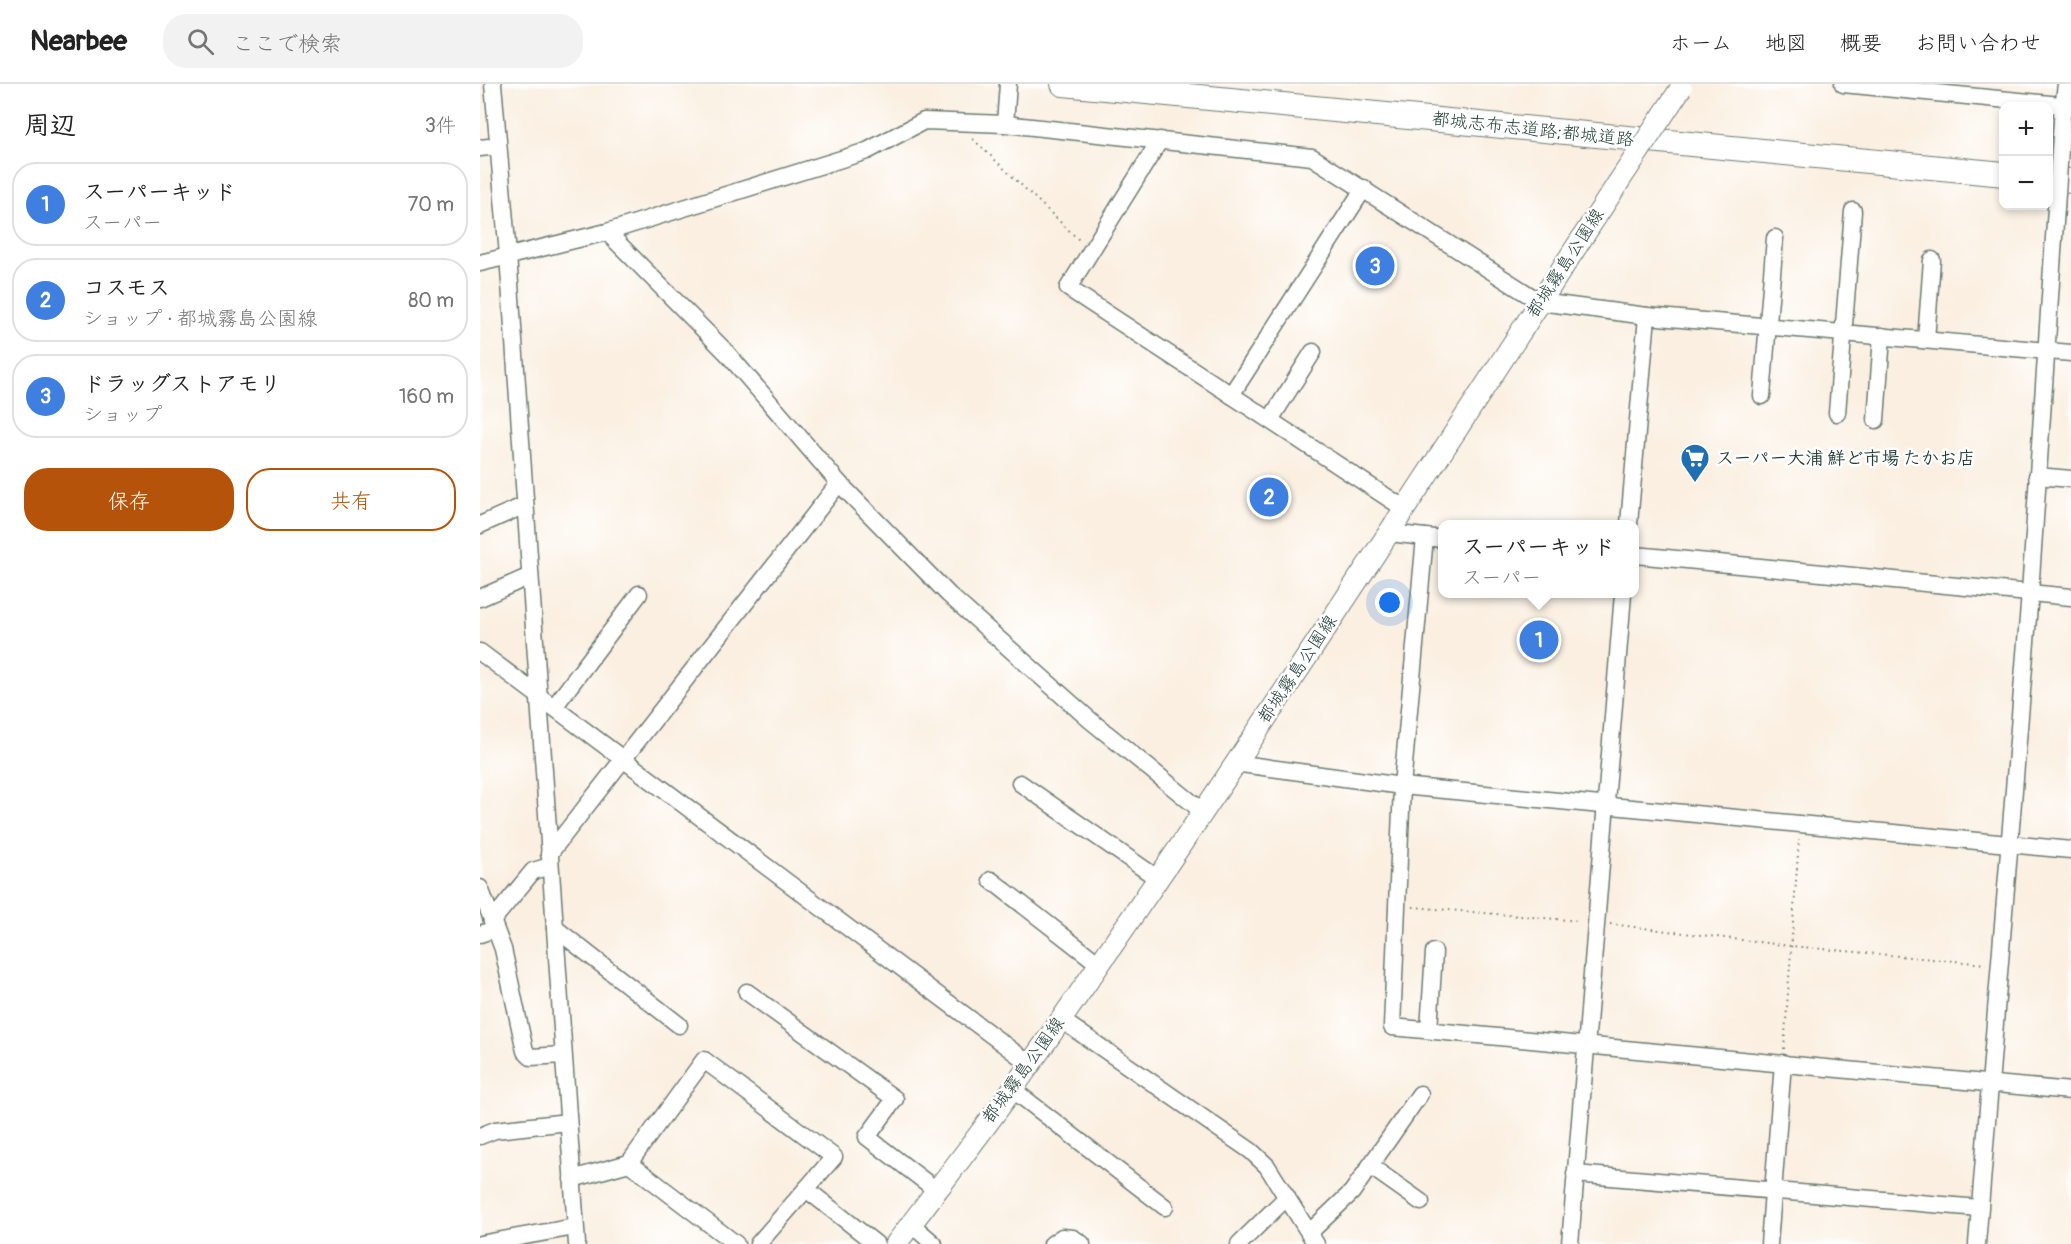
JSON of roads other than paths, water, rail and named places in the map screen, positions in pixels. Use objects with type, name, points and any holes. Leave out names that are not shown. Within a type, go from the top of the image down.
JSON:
[{"type":"highway","name":"都城志布志道路;都城道路","points":[[1063,84],[1999,174]]},
{"type":"highway","points":[[2053,179],[2071,181]]},
{"type":"main road","name":"都城霧島公園線","points":[[896,1244],[1030,1064],[1157,878],[1389,533],[1683,86]]},
{"type":"street","points":[[1006,118],[1008,84]]},
{"type":"street","points":[[1843,84],[2066,110]]},
{"type":"street","points":[[1977,1244],[2030,593],[2056,208],[2066,110],[2066,84]]},
{"type":"street","points":[[480,1244],[576,1235],[508,255],[494,92]]},
{"type":"street","points":[[480,263],[607,232],[867,151],[924,121],[1006,118],[1160,140],[1297,153],[1312,157],[1540,302],[1647,316],[2071,353]]},
{"type":"street","points":[[1160,140],[1068,288],[1405,508]]},
{"type":"street","points":[[480,148],[498,146]]},
{"type":"street","points":[[1231,395],[1364,188]]},
{"type":"street","points":[[1837,413],[1853,211]]},
{"type":"street","points":[[607,232],[726,352],[839,483],[949,596],[1090,720],[1202,811]]},
{"type":"street","points":[[1762,396],[1775,238]]},
{"type":"street","points":[[1926,340],[1932,260]]},
{"type":"street","points":[[1629,520],[1647,316]]},
{"type":"street","points":[[1876,420],[1882,336]]},
{"type":"street","points":[[1270,420],[1313,352]]},
{"type":"street","points":[[2037,476],[2071,479]]},
{"type":"street","points":[[489,928],[533,871],[550,860],[624,759],[839,483]]},
{"type":"street","points":[[480,525],[525,505]]},
{"type":"street","points":[[1389,533],[1438,538]]},
{"type":"street","points":[[1425,537],[1402,786],[1392,1027],[2071,1091]]},
{"type":"street","points":[[1639,555],[2071,597]]},
{"type":"street","points":[[480,598],[530,576]]},
{"type":"street","points":[[554,707],[639,594]]},
{"type":"street","points":[[1570,1244],[1623,598]]},
{"type":"street","points":[[480,652],[1030,1064]]},
{"type":"street","points":[[1234,763],[1402,786],[1605,804],[1801,825],[2008,842],[2071,850]]},
{"type":"street","points":[[1020,783],[1157,878]]},
{"type":"street","points":[[991,880],[1099,963]]},
{"type":"street","points":[[480,888],[489,928],[503,949],[525,1051],[531,1057],[564,1055]]},
{"type":"street","points":[[555,928],[680,1026]]},
{"type":"street","points":[[1429,1030],[1434,952]]},
{"type":"street","points":[[747,992],[896,1099],[867,1137],[936,1190]]},
{"type":"street","points":[[1060,1019],[1251,1151],[1267,1166],[1313,1238],[1352,1192],[1420,1094]]},
{"type":"street","points":[[572,1179],[629,1163],[704,1060],[834,1157],[764,1242]]},
{"type":"street","points":[[1769,1244],[1783,1063]]},
{"type":"street","points":[[1012,1089],[1165,1207]]},
{"type":"street","points":[[480,1136],[495,1130],[568,1122]]},
{"type":"street","points":[[629,1163],[736,1244]]},
{"type":"street","points":[[1370,1166],[1420,1202]]},
{"type":"street","points":[[1575,1174],[1979,1208]]},
{"type":"street","points":[[806,1189],[876,1244]]},
{"type":"street","points":[[1239,1244],[1287,1197]]},
{"type":"street","points":[[911,1224],[934,1244]]},
{"type":"street","points":[[1052,1244],[1062,1237],[1073,1238],[1082,1244]]},
{"type":"place","name":"ドラッグストアモリ","points":[[1375,266]]},
{"type":"place","name":"スーパー大浦 鮮ど市場 たかお店","points":[[1695,484]]},
{"type":"place","name":"コスモス","points":[[1269,497]]},
{"type":"place","name":"スーパーキッド","points":[[1539,640]]}]
